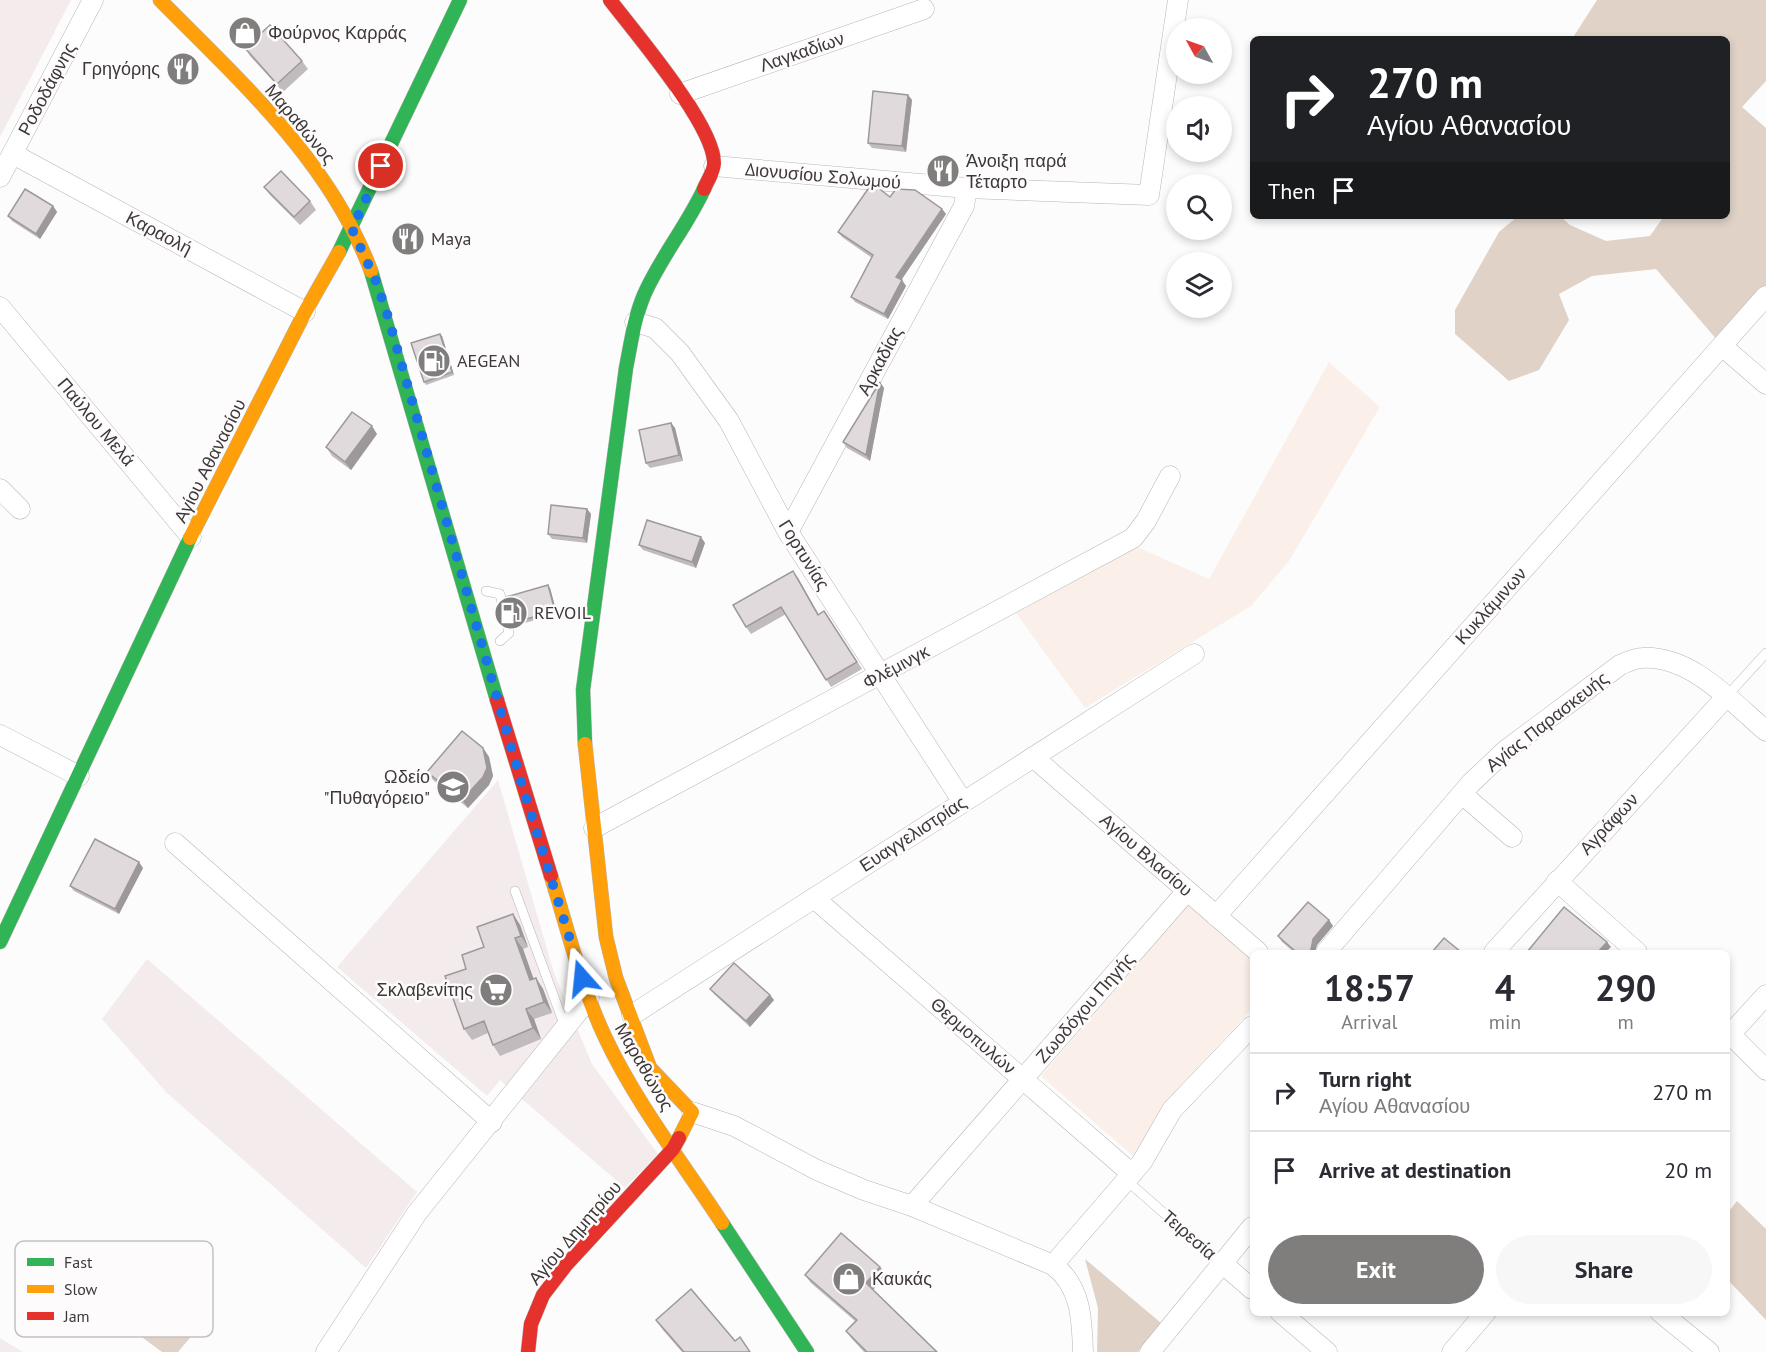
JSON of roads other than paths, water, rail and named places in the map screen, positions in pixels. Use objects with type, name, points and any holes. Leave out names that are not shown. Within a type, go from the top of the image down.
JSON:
[{"type":"street","name":"Ροδοδάφνης","points":[[0,177],[93,0]]},
{"type":"street","name":"Μαραθώνος","points":[[160,0],[278,122],[339,202],[352,229],[375,279],[386,310],[525,796],[589,998],[605,1037],[633,1089],[807,1352]]},
{"type":"street","name":"Αγίου Αθανασίου","points":[[0,942],[191,537],[305,312],[352,229],[459,0]]},
{"type":"street","points":[[610,0],[700,121],[712,147],[714,166],[692,215],[645,294],[635,322],[626,368],[583,690],[583,729],[606,937],[616,978],[650,1068],[692,1112],[734,1126],[817,1170],[912,1206],[1053,1265],[1066,1275],[1077,1295],[1083,1327],[1083,1352]]},
{"type":"street","name":"Διονυσίου Σολωμού","points":[[714,166],[967,188],[1149,195],[1178,0]]},
{"type":"street","name":"Λαγκαδίων","points":[[680,94],[924,9]]},
{"type":"street","name":"Καραολή","points":[[13,154],[305,312]]},
{"type":"street","name":"Αρκαδίας","points":[[788,532],[964,206],[967,188]]},
{"type":"street","name":"Κυκλάμινων","points":[[1216,916],[1766,296]]},
{"type":"street","name":"Παύλου Μελά","points":[[0,308],[191,537]]},
{"type":"street","name":"Γορτυνίας","points":[[635,322],[655,328],[680,353],[729,421],[788,532],[963,802]]},
{"type":"street","points":[[1722,346],[1766,384]]},
{"type":"street","name":"Φλέμινγκ","points":[[594,828],[1133,538],[1146,521],[1170,476]]},
{"type":"street","points":[[0,489],[20,509]]},
{"type":"street","name":"Ευαγγελιστρίας","points":[[632,1016],[1194,654]]},
{"type":"street","name":"Αγίας Παρασκευής","points":[[1328,950],[1462,794],[1506,750],[1620,664],[1640,658],[1661,659],[1692,671],[1766,731]]},
{"type":"street","name":"Αγράφων","points":[[1496,950],[1726,697]]},
{"type":"street","points":[[0,735],[79,776]]},
{"type":"street","name":"Αγίου Βλασίου","points":[[1033,757],[1256,950]]},
{"type":"street","points":[[1462,794],[1512,837]]},
{"type":"street","points":[[175,843],[492,1122]]},
{"type":"street","points":[[1557,881],[1635,950]]},
{"type":"street","name":"Ζωοδόχου Πηγής","points":[[912,1206],[1187,891]]},
{"type":"street","name":"Θερμοπυλών","points":[[814,898],[1023,1079],[1129,1177]]},
{"type":"street","points":[[1730,1032],[1766,994]]},
{"type":"street","points":[[326,1352],[417,1213],[589,998]]},
{"type":"street","points":[[1053,1265],[1142,1162],[1172,1110],[1250,1028]]},
{"type":"street","points":[[1730,1036],[1766,1070]]},
{"type":"street","name":"Αγίου Δημητρίου","points":[[528,1352],[531,1324],[543,1295],[566,1264],[673,1149],[692,1112]]},
{"type":"street","points":[[1150,1352],[1250,1229]]},
{"type":"street","name":"Τειρεσία","points":[[1222,1263],[1250,1287]]},
{"type":"street","points":[[1285,1316],[1326,1352]]},
{"type":"street","points":[[1452,1352],[1483,1316]]},
{"type":"street","points":[[1665,1316],[1708,1352]]},
{"type":"lane","points":[[486,591],[500,594],[509,633],[500,641]]},
{"type":"lane","points":[[1726,697],[1766,653]]},
{"type":"lane","points":[[515,891],[565,1028]]},
{"type":"lane","name":"Τειρεσία","points":[[1129,1177],[1165,1214]]},
{"type":"lane","name":"Τειρεσία","points":[[1197,1241],[1222,1263]]},
{"type":"place","name":"Φούρνος Καρράς","points":[[245,33]]},
{"type":"place","name":"Γρηγόρης","points":[[183,69]]},
{"type":"place","name":"Άνοιξη παρά Τέταρτο","points":[[943,171]]},
{"type":"place","name":"Maya","points":[[408,239]]},
{"type":"place","name":"AEGEAN","points":[[434,361]]},
{"type":"place","name":"REVOIL","points":[[511,613]]},
{"type":"place","name":"Ωδείο \"Πυθαγόρειο\"","points":[[453,787]]},
{"type":"place","name":"Σκλαβενίτης","points":[[496,990]]},
{"type":"place","name":"Καυκάς","points":[[849,1279]]}]
